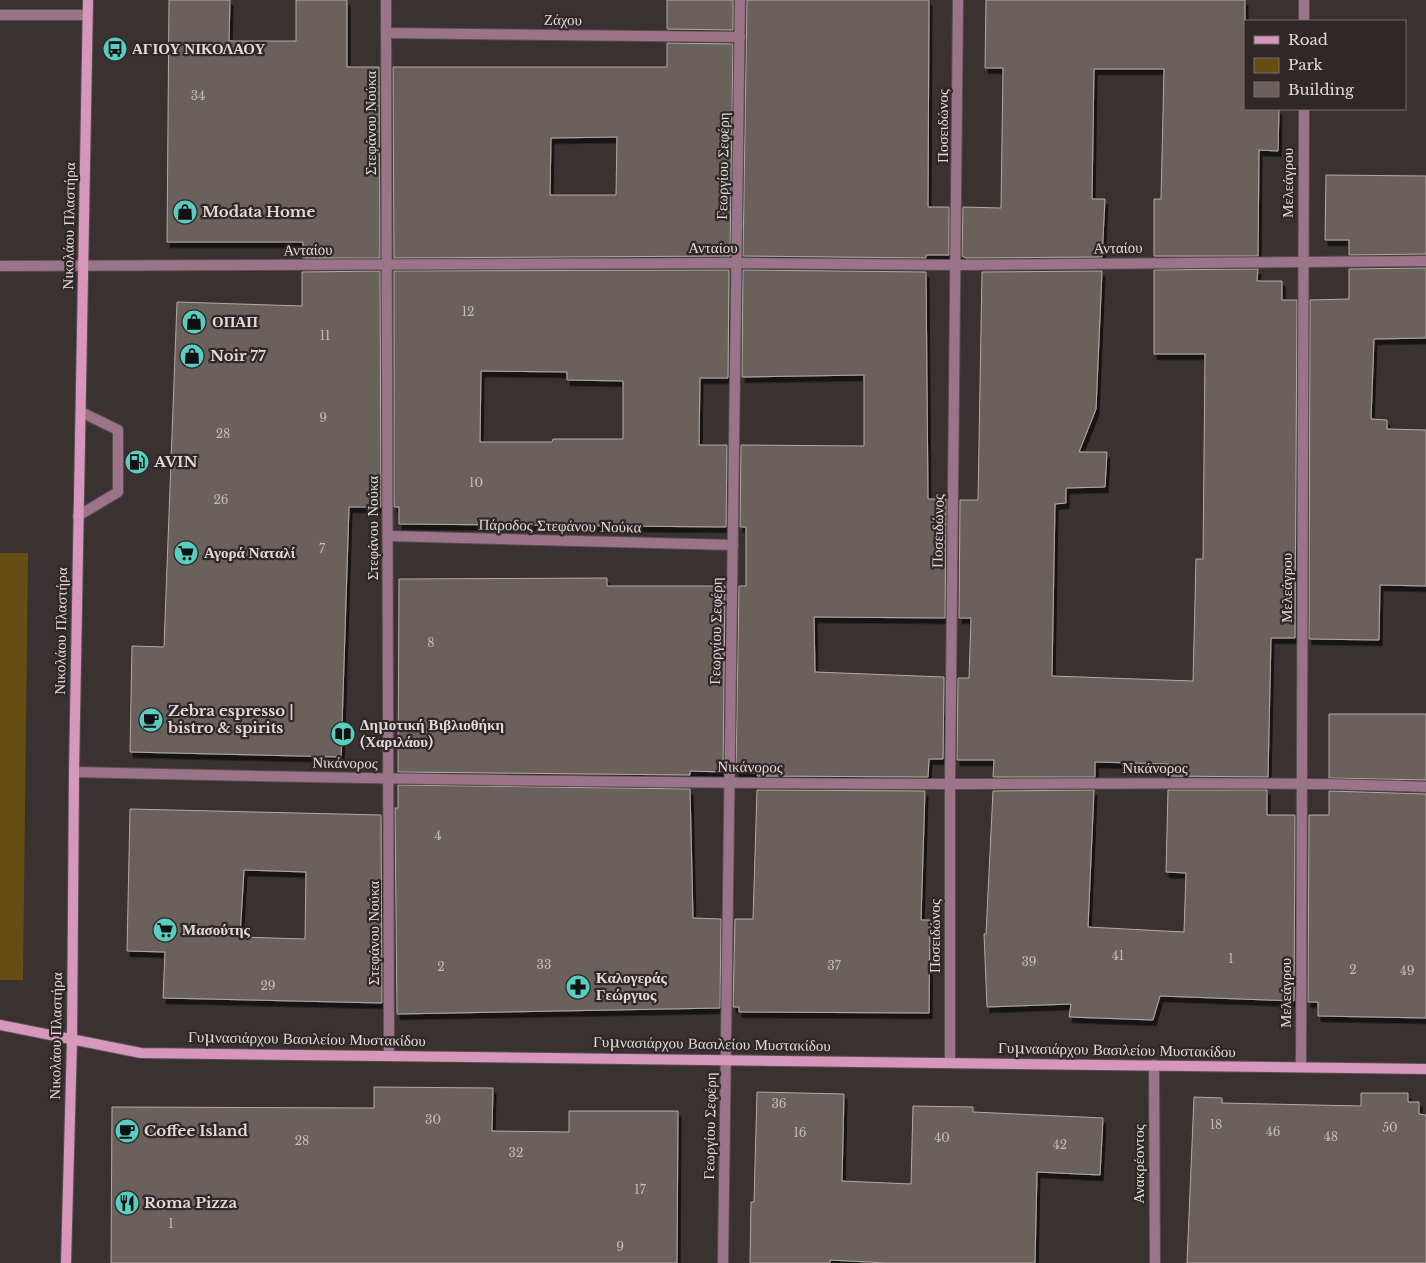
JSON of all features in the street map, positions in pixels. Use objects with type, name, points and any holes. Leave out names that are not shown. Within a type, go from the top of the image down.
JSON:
[{"type":"street","name":"Νικολάου Πλαστήρα","points":[[66,1263],[72,1041],[74,772],[88,0]]},
{"type":"street","name":"Στεφάνου Νούκα","points":[[386,0],[389,1055]]},
{"type":"street","name":"Γεωργίου Σεφέρη","points":[[723,1263],[740,0]]},
{"type":"street","name":"Ποσειδώνος","points":[[950,1063],[950,784],[957,265],[958,0]]},
{"type":"street","points":[[1304,0],[1304,20]]},
{"type":"street","points":[[0,15],[87,15]]},
{"type":"street","name":"Ζάχου","points":[[386,33],[740,37]]},
{"type":"street","name":"Μελεάγρου","points":[[1301,1067],[1302,262],[1304,110]]},
{"type":"street","name":"Ανταίου","points":[[0,266],[83,268],[387,264],[736,263],[957,265],[1426,261]]},
{"type":"street","points":[[78,516],[118,492],[118,430],[80,412]]},
{"type":"street","name":"Πάροδος Στεφάνου Νούκα","points":[[388,536],[733,545]]},
{"type":"street","name":"Νικάνορος","points":[[74,772],[389,779],[950,784],[1302,782],[1426,787]]},
{"type":"street","name":"Γυμνασιάρχου Βασιλείου Μυστακίδου","points":[[0,1025],[72,1041],[141,1053],[1426,1069]]},
{"type":"street","name":"Ανακρέοντος","points":[[1154,1065],[1155,1263]]},
{"type":"green space","points":[[0,553],[28,553],[23,980],[0,980]]},
{"type":"building","points":[[169,0],[230,0],[229,41],[296,41],[296,0],[347,0],[347,67],[379,67],[380,258],[303,258],[303,242],[167,242]]},
{"type":"building","points":[[667,0],[733,0],[733,30],[667,29]]},
{"type":"building","points":[[747,0],[929,0],[928,207],[949,207],[949,255],[926,255],[926,258],[743,256]]},
{"type":"building","points":[[986,0],[1245,0],[1244,110],[1279,110],[1278,151],[1259,150],[1258,256],[1154,256],[1154,199],[1161,199],[1164,69],[1094,69],[1092,199],[1105,199],[1102,257],[966,258],[962,256],[963,207],[1001,208],[1003,68],[985,68]]},
{"type":"building","points":[[667,43],[733,44],[730,256],[394,258],[393,67],[667,67]],"holes":[[[617,137],[616,195],[550,195],[551,138]]]},
{"type":"building","points":[[1326,175],[1426,176],[1426,254],[1349,255],[1349,240],[1325,240]]},
{"type":"building","points":[[1426,268],[1426,338],[1374,339],[1371,419],[1387,420],[1387,429],[1426,430],[1426,586],[1380,585],[1379,640],[1309,639],[1310,300],[1349,299],[1349,269]]},
{"type":"building","points":[[1258,269],[1257,281],[1282,281],[1282,300],[1297,300],[1295,638],[1271,638],[1268,777],[1168,776],[1169,764],[1095,762],[1095,777],[993,777],[994,760],[957,760],[958,678],[969,678],[971,618],[959,618],[960,500],[978,500],[982,272],[1102,271],[1096,409],[1079,452],[1107,452],[1105,487],[1066,488],[1066,503],[1055,504],[1052,676],[1193,681],[1196,559],[1203,559],[1205,354],[1154,354],[1154,270]]},
{"type":"building","points":[[729,270],[728,378],[700,378],[699,445],[727,445],[726,527],[399,524],[399,507],[394,507],[394,271]],"holes":[[[481,371],[567,372],[567,380],[623,381],[623,439],[553,439],[552,442],[480,442]]]},
{"type":"building","points":[[743,270],[926,272],[928,499],[946,499],[945,618],[814,617],[815,672],[944,677],[943,759],[929,759],[928,777],[757,776],[758,773],[736,772],[739,586],[746,586],[746,527],[740,527],[741,445],[864,446],[864,375],[742,377]]},
{"type":"building","points":[[380,271],[381,507],[349,507],[341,757],[130,752],[132,646],[164,647],[177,302],[302,306],[302,272]]},
{"type":"building","points":[[607,578],[607,586],[725,586],[723,772],[690,771],[690,775],[398,772],[399,579]]},
{"type":"building","points":[[1329,714],[1426,714],[1426,780],[1329,778]]},
{"type":"building","points":[[398,785],[690,789],[693,918],[721,919],[720,1008],[397,1014],[395,808],[398,808]]},
{"type":"building","points":[[757,790],[925,791],[921,920],[930,920],[929,1013],[739,1012],[739,1007],[733,1007],[735,919],[753,919]]},
{"type":"building","points":[[1094,790],[1088,927],[1184,932],[1186,873],[1166,872],[1168,790],[1267,790],[1267,815],[1295,815],[1294,1001],[1160,996],[1153,1020],[1069,1017],[1071,1004],[987,1007],[984,934],[986,934],[993,791]]},
{"type":"building","points":[[1329,791],[1426,794],[1426,1018],[1318,1016],[1318,1002],[1308,1002],[1309,815],[1329,815]]},
{"type":"building","points":[[130,809],[381,815],[382,1003],[163,998],[165,952],[127,951]],"holes":[[[244,870],[306,872],[305,939],[240,937]]]},
{"type":"building","points":[[374,1087],[493,1088],[492,1131],[569,1132],[569,1111],[678,1111],[677,1263],[111,1263],[112,1107],[374,1108]]},
{"type":"building","points":[[757,1092],[844,1094],[842,1181],[911,1184],[913,1106],[973,1107],[973,1112],[1103,1118],[1100,1175],[1037,1172],[1035,1263],[887,1263],[830,1260],[830,1263],[750,1263],[751,1202],[754,1202]]},
{"type":"building","points":[[1361,1093],[1408,1093],[1408,1102],[1419,1102],[1419,1114],[1426,1115],[1426,1263],[1187,1263],[1194,1097],[1222,1098],[1222,1103],[1361,1106]]},
{"type":"place","name":"ΑΓΙΟΥ ΝΙΚΟΛΑΟΥ","points":[[115,49]]},
{"type":"place","name":"Modata Home","points":[[185,212]]},
{"type":"place","name":"ΟΠΑΠ","points":[[194,322]]},
{"type":"place","name":"Noir 77","points":[[192,356]]},
{"type":"place","name":"AVIN","points":[[137,462]]},
{"type":"place","name":"Αγορά Ναταλί","points":[[186,553]]},
{"type":"place","name":"Zebra espresso | bistro & spirits","points":[[151,720]]},
{"type":"place","name":"Δημοτική Βιβλιοθήκη (Χαριλάου)","points":[[343,734]]},
{"type":"place","name":"Μασούτης","points":[[165,930]]},
{"type":"place","name":"Καλογεράς Γεώργιος","points":[[578,987]]},
{"type":"place","name":"Coffee Island","points":[[127,1131]]},
{"type":"place","name":"Roma Pizza","points":[[127,1203]]}]
